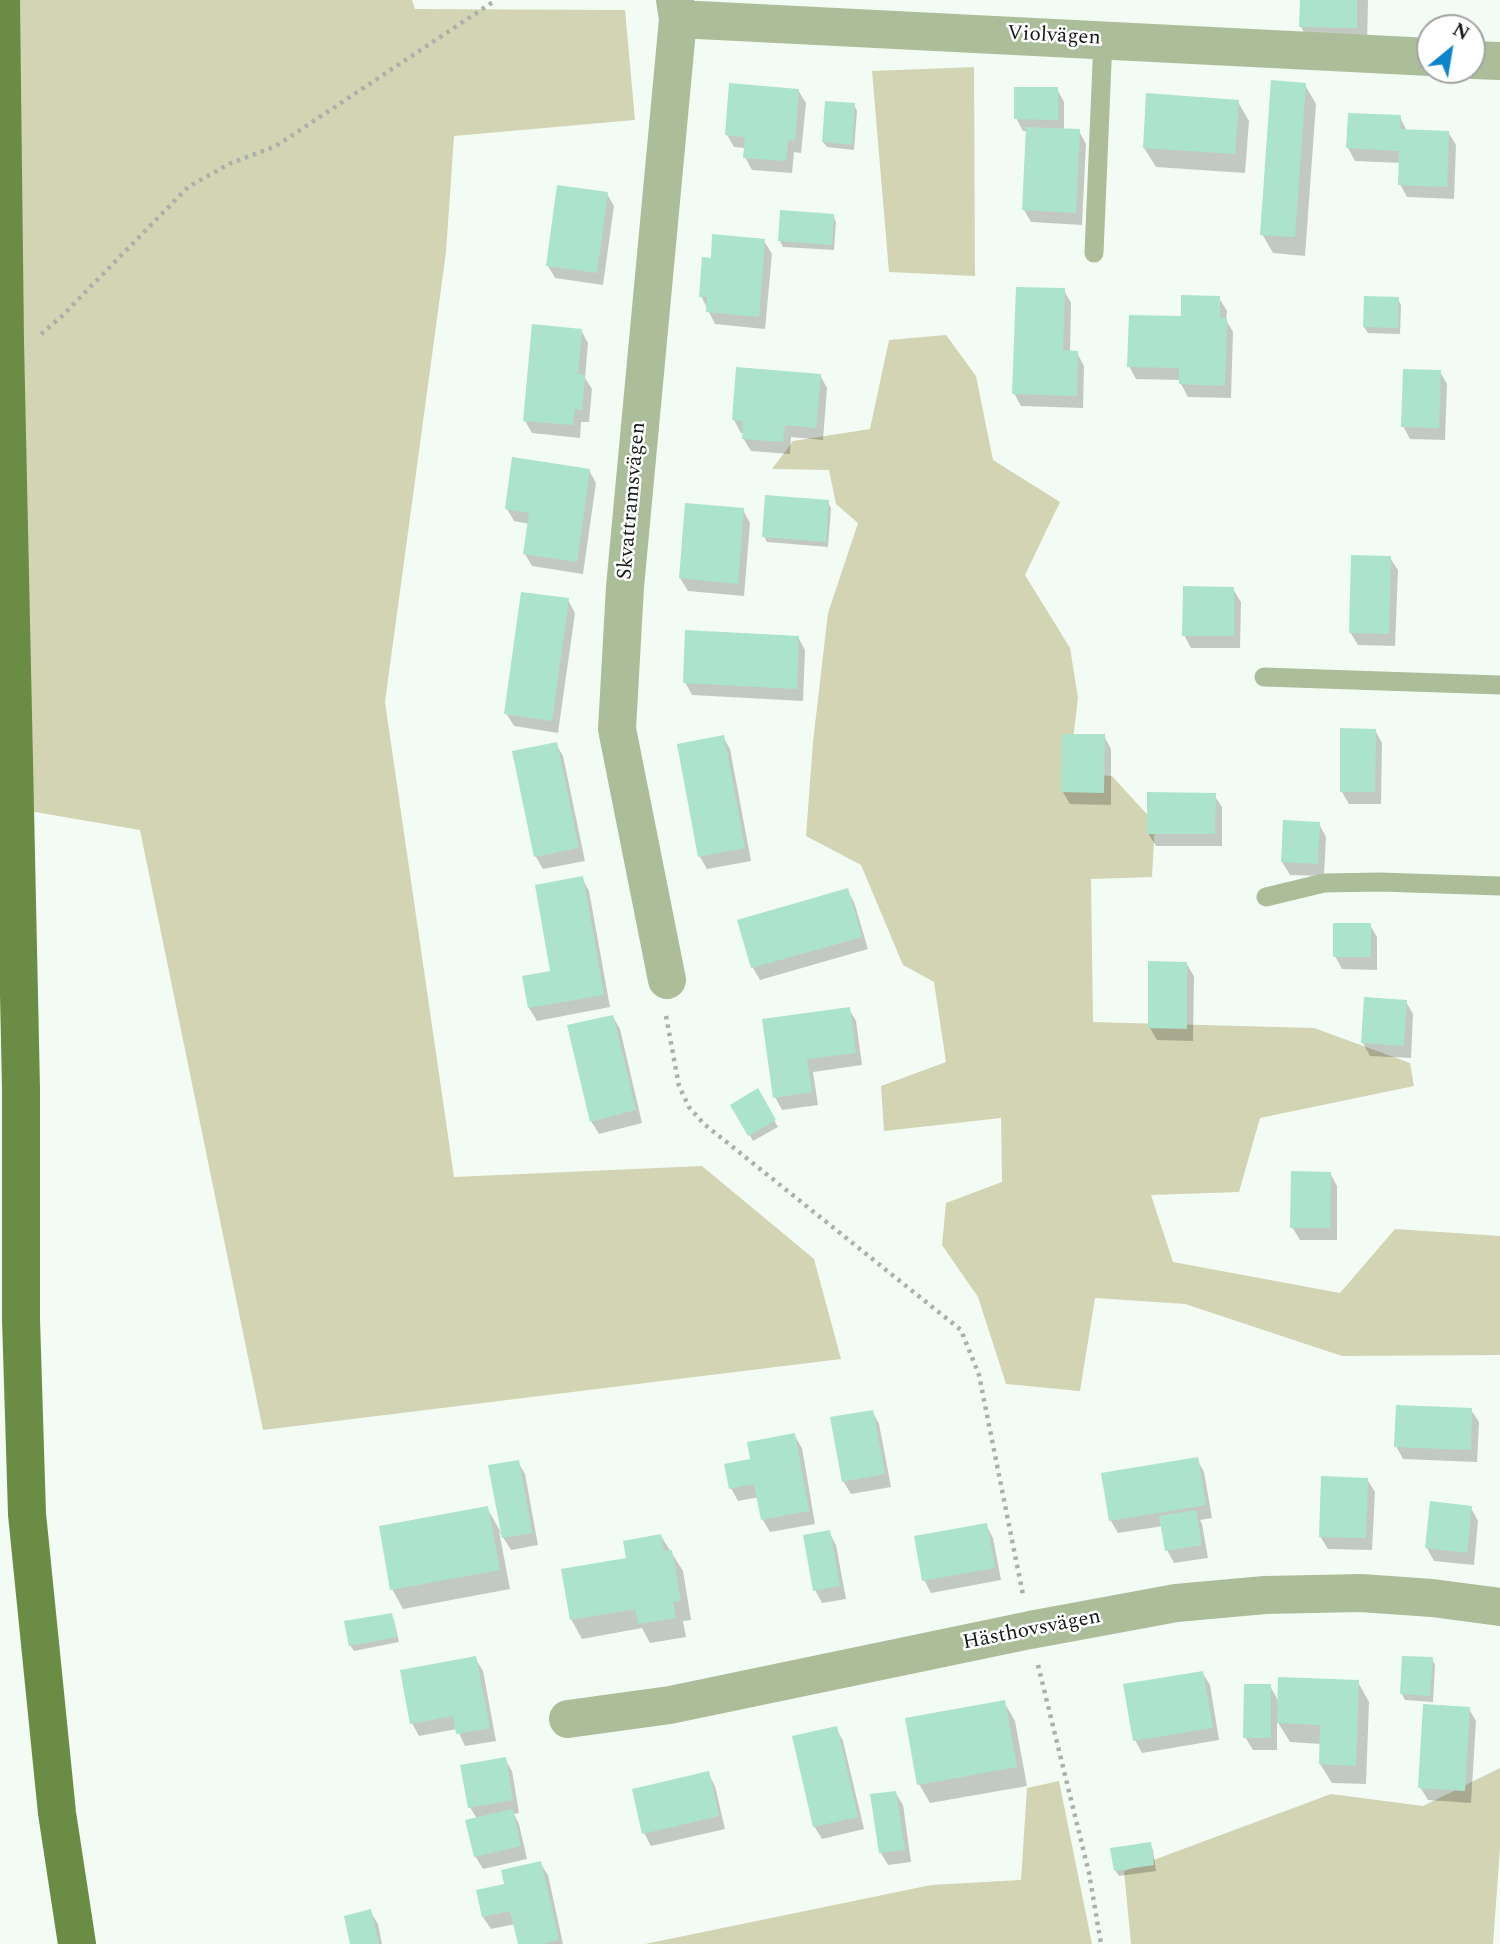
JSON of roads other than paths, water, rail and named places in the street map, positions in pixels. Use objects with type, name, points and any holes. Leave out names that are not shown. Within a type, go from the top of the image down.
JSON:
[{"type":"main road","points":[[1,0],[21,1088],[21,1319],[27,1514],[57,1813],[77,1944]]},
{"type":"street","name":"Violvägen","points":[[676,9],[1103,39],[1416,56]]},
{"type":"street","name":"Skvattramsvägen","points":[[667,980],[617,729],[625,587],[676,9]]},
{"type":"street","name":"Hästhovsvägen","points":[[568,1719],[670,1705],[1030,1630],[1176,1604],[1265,1595],[1362,1593],[1500,1607]]},
{"type":"lane","points":[[1094,253],[1103,39]]},
{"type":"lane","points":[[1264,677],[1500,685]]},
{"type":"lane","points":[[1266,897],[1324,883],[1500,886]]}]
